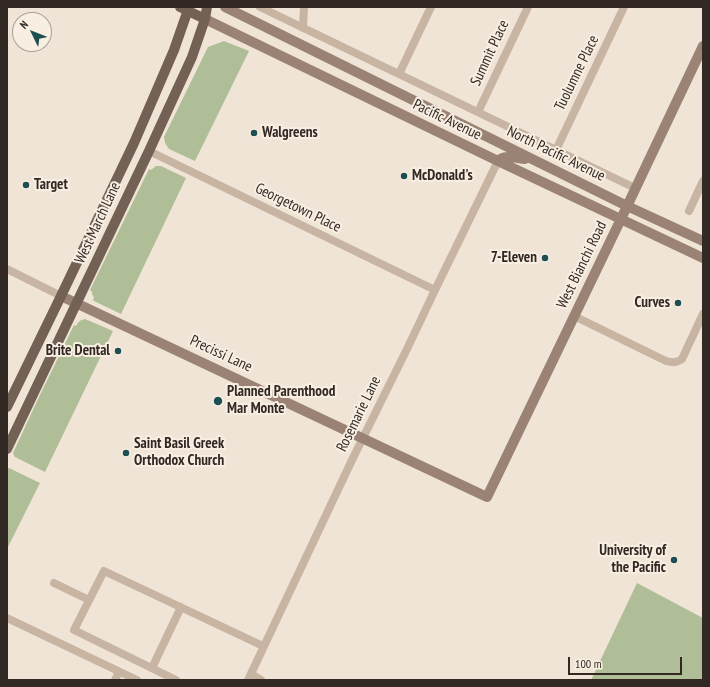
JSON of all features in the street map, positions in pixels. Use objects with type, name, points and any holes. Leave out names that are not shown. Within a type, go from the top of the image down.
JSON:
[{"type":"main road","name":"West March Lane","points":[[7,449],[77,304],[192,57],[208,7]]},
{"type":"main road","name":"North Pacific Avenue","points":[[225,7],[627,206],[703,242]]},
{"type":"main road","name":"West March Lane","points":[[7,407],[134,143],[174,50],[185,8]]},
{"type":"main road","name":"Pacific Avenue","points":[[185,8],[498,161],[703,258]]},
{"type":"main road","name":"West Bianchi Road","points":[[487,497],[703,46]]},
{"type":"main road","points":[[498,161],[501,158],[512,157],[538,162]]},
{"type":"main road","name":"Precissi Lane","points":[[61,296],[487,497]]},
{"type":"street","name":"Pacific Avenue","points":[[260,7],[635,188]]},
{"type":"street","points":[[303,28],[304,7]]},
{"type":"street","points":[[399,74],[431,7]]},
{"type":"street","name":"Summit Place","points":[[478,112],[528,7]]},
{"type":"street","name":"Tuolumne Place","points":[[556,150],[624,7]]},
{"type":"street","name":"Georgetown Place","points":[[149,151],[435,290]]},
{"type":"street","name":"Rosemarie Lane","points":[[249,677],[498,161]]},
{"type":"street","points":[[689,211],[703,181]]},
{"type":"street","name":"Precissi Lane","points":[[7,269],[61,296]]},
{"type":"street","points":[[574,316],[666,361],[676,363],[682,359],[703,314]]},
{"type":"street","points":[[176,680],[74,630],[104,571],[263,646]]},
{"type":"street","points":[[54,583],[89,600]]},
{"type":"street","points":[[152,668],[181,607]]},
{"type":"street","points":[[7,618],[137,680]]},
{"type":"street","points":[[115,680],[119,672]]},
{"type":"street","points":[[249,677],[261,680]]},
{"type":"green space","points":[[224,41],[249,51],[195,161],[169,149],[165,143],[164,137],[208,47]]},
{"type":"green space","points":[[156,166],[161,166],[186,178],[121,314],[94,301],[90,290],[149,169],[151,170]]},
{"type":"green space","points":[[85,319],[113,331],[45,472],[15,457],[13,453],[74,325],[76,326],[79,321]]},
{"type":"green space","points":[[9,468],[40,483],[7,549],[7,469]]},
{"type":"green space","points":[[637,583],[703,618],[703,680],[591,680]]},
{"type":"place","name":"Walgreens","points":[[254,133]]},
{"type":"place","name":"McDonald's","points":[[404,176]]},
{"type":"place","name":"Target","points":[[26,185]]},
{"type":"place","name":"7-Eleven","points":[[545,258]]},
{"type":"place","name":"Curves","points":[[678,303]]},
{"type":"place","name":"Brite Dental","points":[[118,351]]},
{"type":"place","name":"Planned Parenthood Mar Monte","points":[[218,401]]},
{"type":"place","name":"Saint Basil Greek Orthodox Church","points":[[126,453]]},
{"type":"place","name":"University of the Pacific","points":[[674,560]]}]
